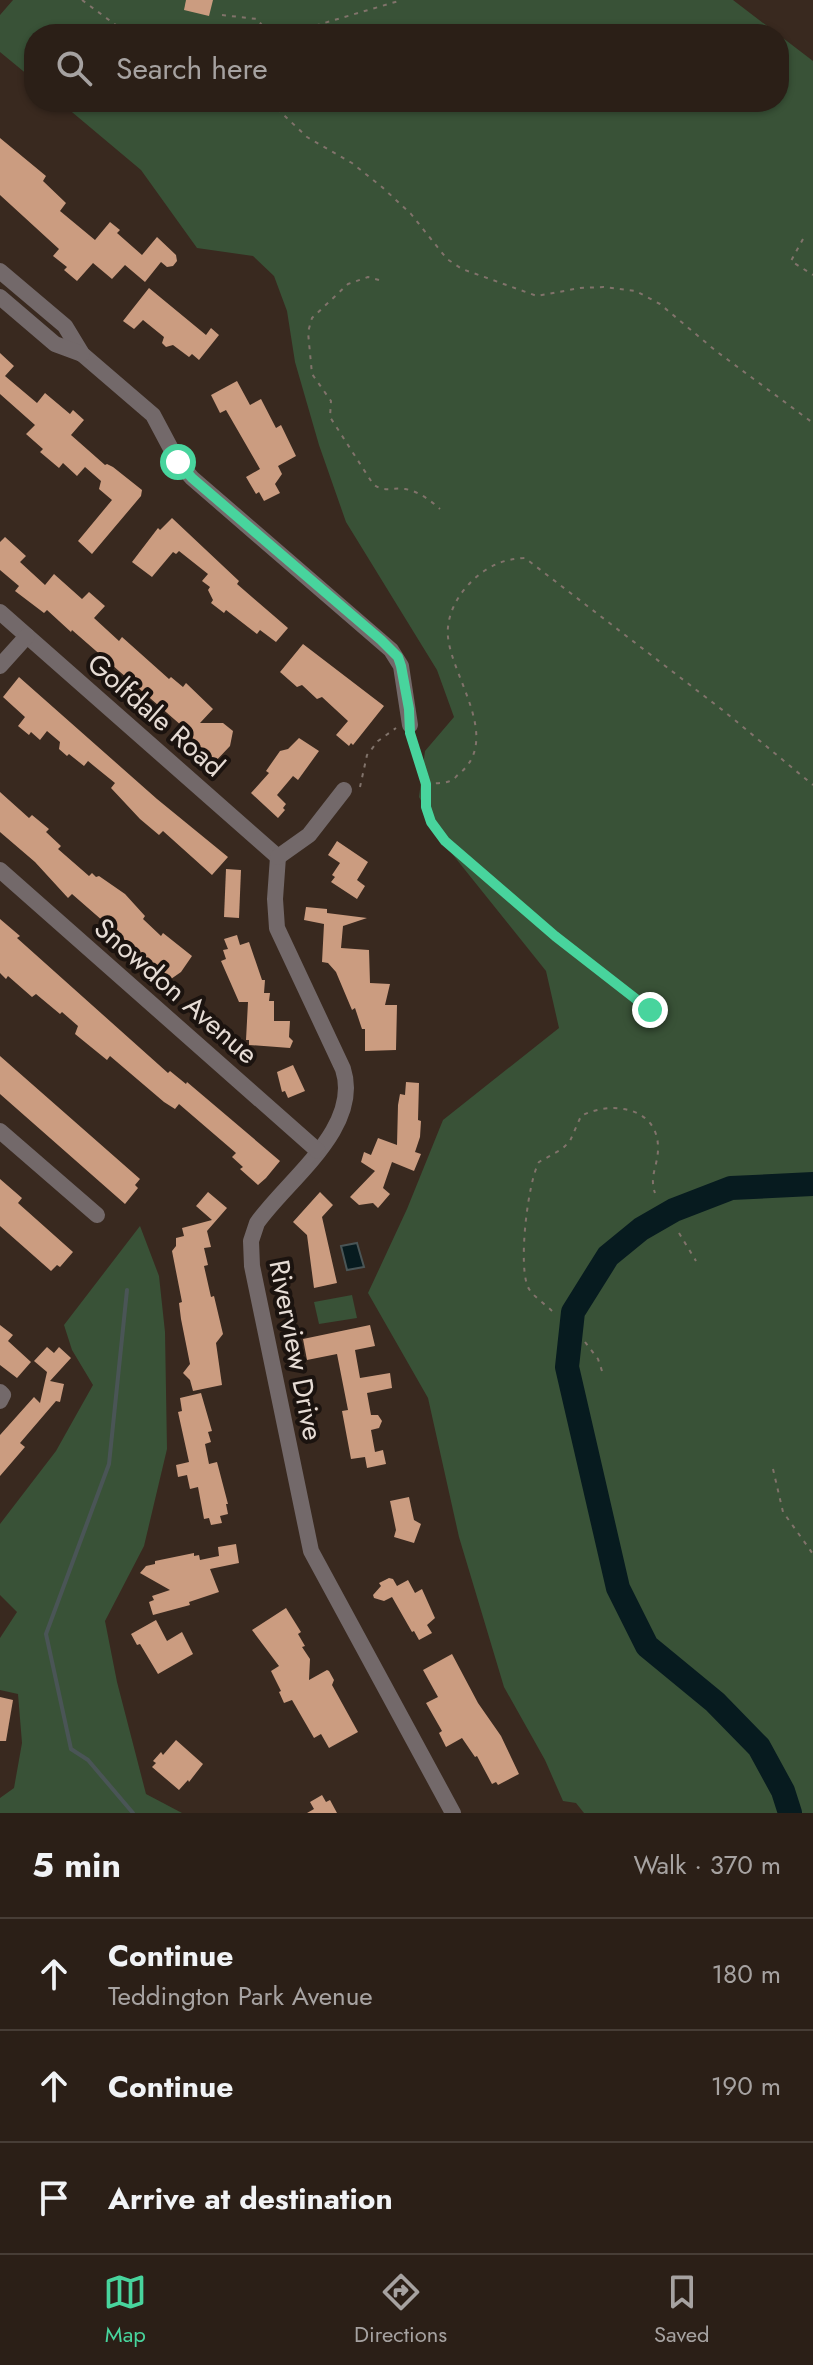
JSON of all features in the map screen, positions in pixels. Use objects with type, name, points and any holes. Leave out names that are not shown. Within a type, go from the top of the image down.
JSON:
[{"type":"street","points":[[0,271],[65,326],[82,354],[153,415],[178,462],[192,478],[398,657],[405,681],[410,725]]},
{"type":"street","points":[[0,297],[55,344],[82,354]]},
{"type":"street","name":"Golfdale Road","points":[[0,612],[278,857]]},
{"type":"street","points":[[0,666],[27,636]]},
{"type":"street","points":[[278,857],[309,835],[344,790]]},
{"type":"street","name":"Riverview Drive","points":[[278,857],[274,912],[277,928],[343,1069],[348,1091],[339,1122],[257,1223],[251,1241],[252,1266],[311,1551],[453,1813]]},
{"type":"street","name":"Snowdon Avenue","points":[[0,870],[318,1151]]},
{"type":"street","points":[[0,1131],[97,1215]]},
{"type":"path","points":[[82,0],[114,24]]},
{"type":"path","points":[[321,24],[402,0]]},
{"type":"path","points":[[222,15],[257,19],[261,24]]},
{"type":"path","points":[[281,112],[307,137],[352,163],[382,187],[411,214],[447,259],[462,269],[537,296],[603,287],[636,291],[660,304],[716,351],[813,423]]},
{"type":"path","points":[[803,239],[791,261],[813,275]]},
{"type":"path","points":[[379,280],[368,277],[348,284],[312,318],[308,346],[312,374],[331,401],[330,417],[373,484],[380,489],[410,490],[429,499],[440,509]]},
{"type":"path","points":[[426,784],[450,781],[471,764],[476,738],[471,707],[448,637],[450,613],[462,591],[482,571],[507,559],[525,558],[713,702],[813,785]]},
{"type":"path","points":[[344,790],[360,787],[363,764],[378,741],[390,731],[410,725],[426,784],[426,807],[431,822],[445,841],[555,936],[650,1010]]},
{"type":"path","points":[[552,1311],[527,1287],[525,1268],[532,1181],[539,1162],[570,1141],[581,1116],[611,1106],[626,1109],[644,1118],[658,1139],[652,1177],[655,1193]]},
{"type":"path","points":[[679,1233],[696,1261]]},
{"type":"path","points":[[585,1342],[598,1359],[602,1371]]},
{"type":"path","points":[[773,1469],[783,1512],[813,1554]]},
{"type":"green space","points":[[13,0],[733,0],[765,24],[24,24],[24,72],[0,52],[0,15]]},
{"type":"green space","points":[[789,43],[813,61],[813,1813],[584,1813],[576,1803],[563,1801],[545,1760],[504,1687],[459,1537],[428,1398],[368,1293],[443,1120],[559,1028],[546,971],[445,845],[419,797],[425,751],[454,717],[437,670],[346,522],[319,445],[295,362],[287,311],[274,276],[253,256],[197,248],[141,170],[72,112],[789,112]]},
{"type":"green space","points":[[140,1226],[159,1276],[165,1332],[167,1449],[144,1546],[105,1621],[146,1794],[182,1813],[0,1813],[0,1798],[14,1788],[22,1743],[18,1694],[0,1690],[0,1638],[17,1612],[0,1595],[0,1524],[56,1451],[93,1385],[72,1350],[64,1325]]},
{"type":"green space","points":[[352,1295],[357,1318],[319,1324],[314,1302]]},
{"type":"water","points":[[357,1243],[364,1267],[347,1270],[341,1246]]},
{"type":"building","points":[[186,0],[213,0],[209,16],[184,10]]},
{"type":"building","points":[[0,138],[46,176],[43,181],[66,203],[60,211],[95,240],[110,222],[120,230],[117,233],[142,255],[157,237],[176,255],[177,261],[167,267],[161,262],[145,282],[125,265],[112,279],[93,263],[77,281],[64,270],[67,267],[53,256],[59,249],[0,195]]},
{"type":"building","points":[[149,288],[206,335],[211,328],[219,335],[199,360],[173,345],[166,347],[162,343],[164,337],[143,320],[134,329],[123,321]]},
{"type":"building","points":[[0,353],[14,366],[5,376],[37,403],[45,393],[70,414],[73,410],[84,420],[71,435],[105,465],[113,467],[142,490],[141,496],[92,554],[78,541],[112,500],[99,489],[101,481],[85,467],[77,476],[63,463],[59,468],[40,452],[43,449],[26,434],[35,425],[0,394]]},
{"type":"building","points":[[237,381],[250,405],[261,399],[276,428],[281,425],[296,456],[278,466],[282,474],[275,484],[280,493],[264,501],[246,477],[260,469],[226,410],[220,413],[211,395]]},
{"type":"building","points":[[172,518],[239,581],[237,584],[288,628],[276,642],[260,630],[257,634],[226,610],[224,613],[211,603],[210,587],[202,581],[208,574],[179,551],[176,554],[173,552],[152,577],[132,562],[158,528],[160,530]]},
{"type":"building","points":[[5,537],[26,556],[20,562],[45,585],[54,574],[82,599],[89,592],[105,606],[94,618],[119,641],[122,637],[169,679],[171,677],[183,687],[186,683],[213,709],[200,723],[223,723],[233,731],[230,746],[213,764],[178,730],[182,726],[72,630],[15,591],[19,586],[0,570],[0,542]]},
{"type":"building","points":[[303,644],[384,706],[353,745],[351,743],[349,746],[336,735],[348,721],[322,697],[317,699],[302,685],[297,687],[280,672]]},
{"type":"building","points":[[19,677],[228,857],[212,875],[163,831],[159,835],[140,819],[111,788],[115,783],[88,761],[84,766],[69,754],[67,756],[59,749],[60,742],[47,731],[40,740],[18,726],[25,717],[3,697]]},
{"type":"building","points":[[299,738],[319,751],[298,780],[293,776],[277,795],[286,804],[278,818],[251,793],[269,773],[266,771],[280,751],[288,749]]},
{"type":"building","points":[[0,792],[29,818],[32,815],[49,829],[46,832],[61,846],[58,849],[89,876],[92,873],[99,876],[125,894],[145,916],[143,919],[161,936],[163,933],[192,956],[181,972],[171,979],[166,976],[72,894],[68,898],[35,862],[0,832]]},
{"type":"building","points":[[337,841],[368,862],[357,880],[365,886],[357,899],[331,882],[340,863],[328,855]]},
{"type":"building","points":[[226,869],[241,870],[239,918],[224,917]]},
{"type":"building","points":[[306,907],[367,918],[343,926],[341,948],[369,950],[370,983],[390,984],[385,1005],[397,1005],[396,1050],[365,1051],[365,1029],[362,1029],[355,1008],[352,1010],[336,972],[328,963],[322,962],[324,924],[304,920]]},
{"type":"building","points":[[0,919],[20,936],[17,938],[168,1073],[170,1071],[187,1082],[280,1161],[266,1178],[258,1185],[240,1169],[243,1167],[232,1157],[236,1153],[179,1104],[175,1109],[164,1102],[110,1056],[107,1060],[75,1034],[78,1026],[62,1012],[60,1014],[36,994],[32,997],[8,976],[6,979],[0,973]]},
{"type":"building","points":[[237,935],[240,945],[249,942],[262,980],[265,980],[264,993],[270,993],[269,1001],[274,1001],[274,1021],[290,1021],[289,1037],[293,1041],[290,1048],[249,1045],[249,1040],[246,1040],[248,1002],[239,1002],[221,961],[226,959],[223,950],[228,949],[224,939]]},
{"type":"building","points":[[0,1056],[140,1179],[135,1185],[138,1188],[125,1204],[0,1094]]},
{"type":"building","points":[[293,1065],[305,1091],[288,1098],[285,1091],[282,1092],[277,1072]]},
{"type":"building","points":[[406,1082],[419,1083],[418,1120],[421,1121],[415,1152],[421,1154],[414,1171],[392,1162],[383,1188],[390,1194],[378,1208],[373,1203],[359,1205],[350,1197],[375,1171],[361,1162],[364,1152],[371,1155],[378,1138],[397,1145],[398,1105],[400,1094],[405,1095]]},
{"type":"building","points":[[0,1179],[22,1198],[18,1203],[73,1252],[60,1267],[57,1265],[51,1271],[0,1226]]},
{"type":"building","points":[[208,1192],[227,1208],[207,1231],[211,1247],[204,1248],[208,1265],[204,1266],[223,1334],[216,1343],[222,1385],[193,1391],[190,1380],[183,1373],[190,1364],[172,1251],[176,1238],[184,1236],[182,1228],[212,1220],[196,1206]]},
{"type":"building","points":[[320,1192],[333,1205],[322,1217],[337,1283],[314,1288],[307,1235],[293,1222]]},
{"type":"building","points":[[0,1325],[13,1335],[8,1341],[31,1362],[17,1378],[0,1365]]},
{"type":"building","points":[[370,1325],[375,1346],[355,1350],[360,1378],[390,1373],[392,1388],[367,1393],[371,1415],[378,1415],[382,1421],[379,1428],[371,1430],[375,1452],[383,1450],[386,1464],[367,1468],[365,1457],[351,1459],[342,1411],[348,1410],[337,1354],[307,1360],[303,1339]]},
{"type":"building","points":[[47,1347],[54,1353],[59,1347],[71,1358],[50,1381],[64,1384],[60,1402],[56,1401],[20,1443],[25,1447],[0,1476],[0,1435],[34,1397],[40,1403],[47,1372],[34,1361]]},
{"type":"building","points":[[201,1393],[212,1431],[208,1432],[211,1442],[205,1444],[209,1464],[217,1462],[228,1504],[228,1514],[220,1516],[222,1523],[211,1525],[209,1518],[204,1519],[198,1487],[190,1489],[187,1475],[178,1477],[176,1465],[189,1462],[178,1412],[182,1411],[180,1398]]},
{"type":"building","points":[[409,1497],[414,1520],[421,1524],[414,1543],[394,1537],[396,1530],[390,1501]]},
{"type":"building","points":[[236,1544],[239,1563],[210,1569],[219,1592],[189,1602],[190,1605],[153,1615],[149,1602],[154,1600],[152,1596],[170,1590],[140,1573],[146,1566],[155,1564],[155,1561],[194,1553],[194,1556],[199,1555],[200,1560],[219,1556],[218,1547]]},
{"type":"building","points":[[389,1578],[397,1586],[408,1580],[415,1593],[422,1589],[435,1618],[427,1625],[432,1633],[419,1640],[392,1597],[384,1601],[374,1598],[381,1586],[379,1583]]},
{"type":"building","points":[[286,1608],[301,1632],[298,1634],[305,1646],[302,1647],[310,1659],[309,1680],[329,1671],[334,1680],[332,1685],[358,1732],[329,1748],[321,1734],[314,1738],[292,1700],[284,1703],[271,1671],[279,1666],[252,1630]]},
{"type":"building","points":[[156,1620],[167,1641],[182,1632],[193,1654],[158,1674],[131,1634]]},
{"type":"building","points":[[452,1654],[478,1703],[501,1736],[519,1774],[498,1785],[496,1782],[492,1784],[477,1756],[462,1738],[446,1747],[439,1733],[442,1731],[426,1703],[438,1697],[423,1670]]},
{"type":"building","points":[[0,1697],[13,1700],[6,1741],[0,1741]]},
{"type":"building","points":[[176,1740],[203,1764],[179,1790],[152,1767],[161,1752],[163,1755]]},
{"type":"building","points":[[322,1795],[326,1802],[330,1800],[337,1813],[307,1813],[314,1809],[310,1802]]},
{"type":"waterway","points":[[790,1813],[783,1791],[759,1747],[715,1702],[647,1646],[618,1588],[567,1367],[573,1312],[608,1256],[641,1229],[674,1210],[731,1188],[813,1184]]},
{"type":"waterway","points":[[127,1290],[109,1464],[46,1634],[71,1749],[88,1760],[133,1813]]},
{"type":"route","points":[[178,462],[192,478],[398,657],[405,681],[410,733],[426,784],[426,807],[431,822],[445,841],[555,936],[650,1010]]}]
